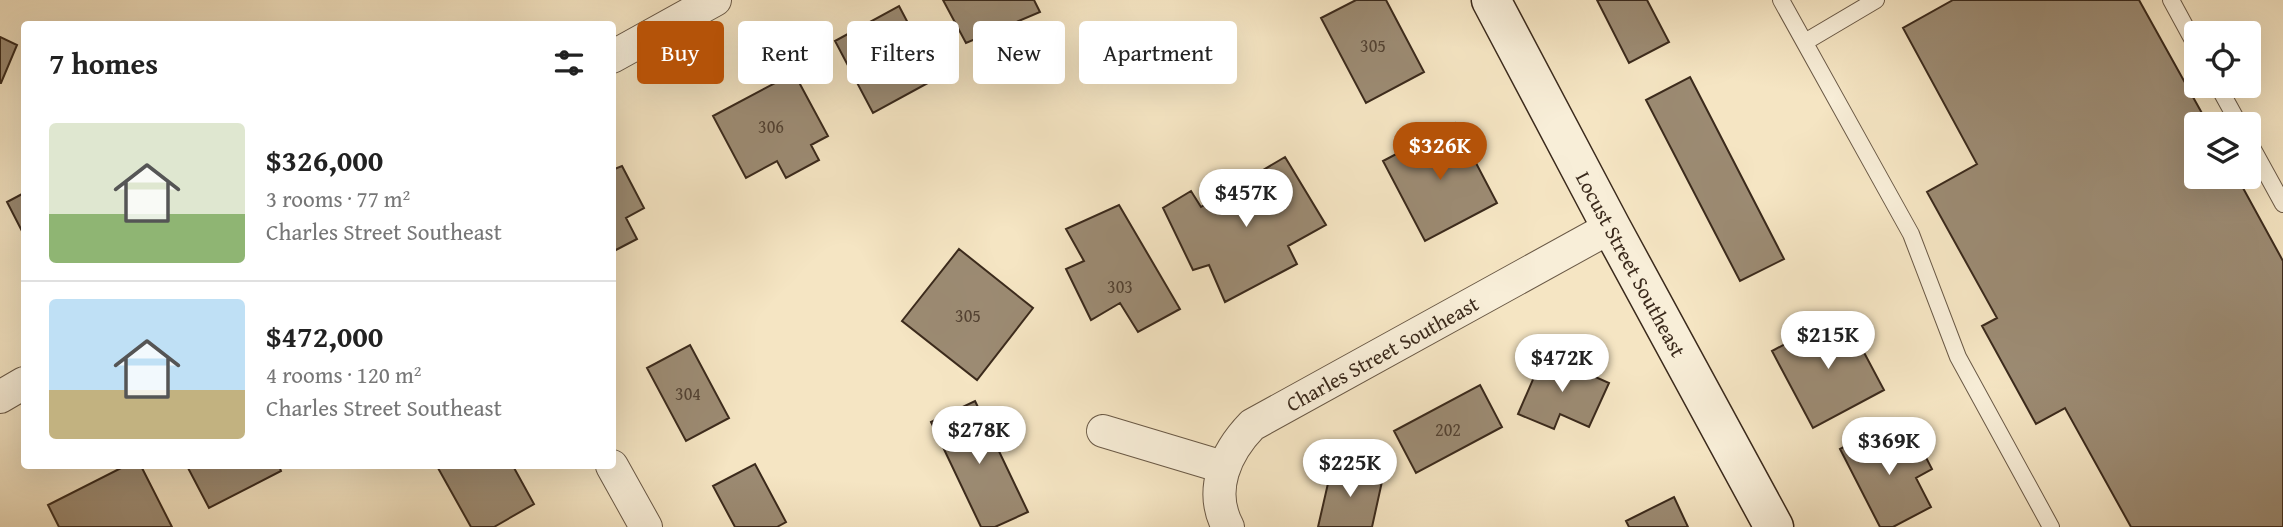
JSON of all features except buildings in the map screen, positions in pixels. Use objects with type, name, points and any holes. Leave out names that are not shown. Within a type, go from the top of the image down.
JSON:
[{"type":"street","points":[[616,55],[715,0]]},
{"type":"street","name":"Locust Street Southeast","points":[[1491,0],[1774,527]]},
{"type":"street","name":"Charles Street Southeast","points":[[1228,527],[1219,495],[1223,467],[1235,443],[1252,425],[1611,227]]},
{"type":"street","points":[[0,397],[21,385]]},
{"type":"street","points":[[1103,431],[1223,467]]},
{"type":"street","points":[[614,469],[646,527]]},
{"type":"lane","points":[[1781,0],[1911,234],[1958,357],[2051,527]]},
{"type":"lane","points":[[1805,42],[1876,0]]},
{"type":"lane","points":[[2171,0],[2184,24]]},
{"type":"lane","points":[[2261,164],[2283,204]]}]
